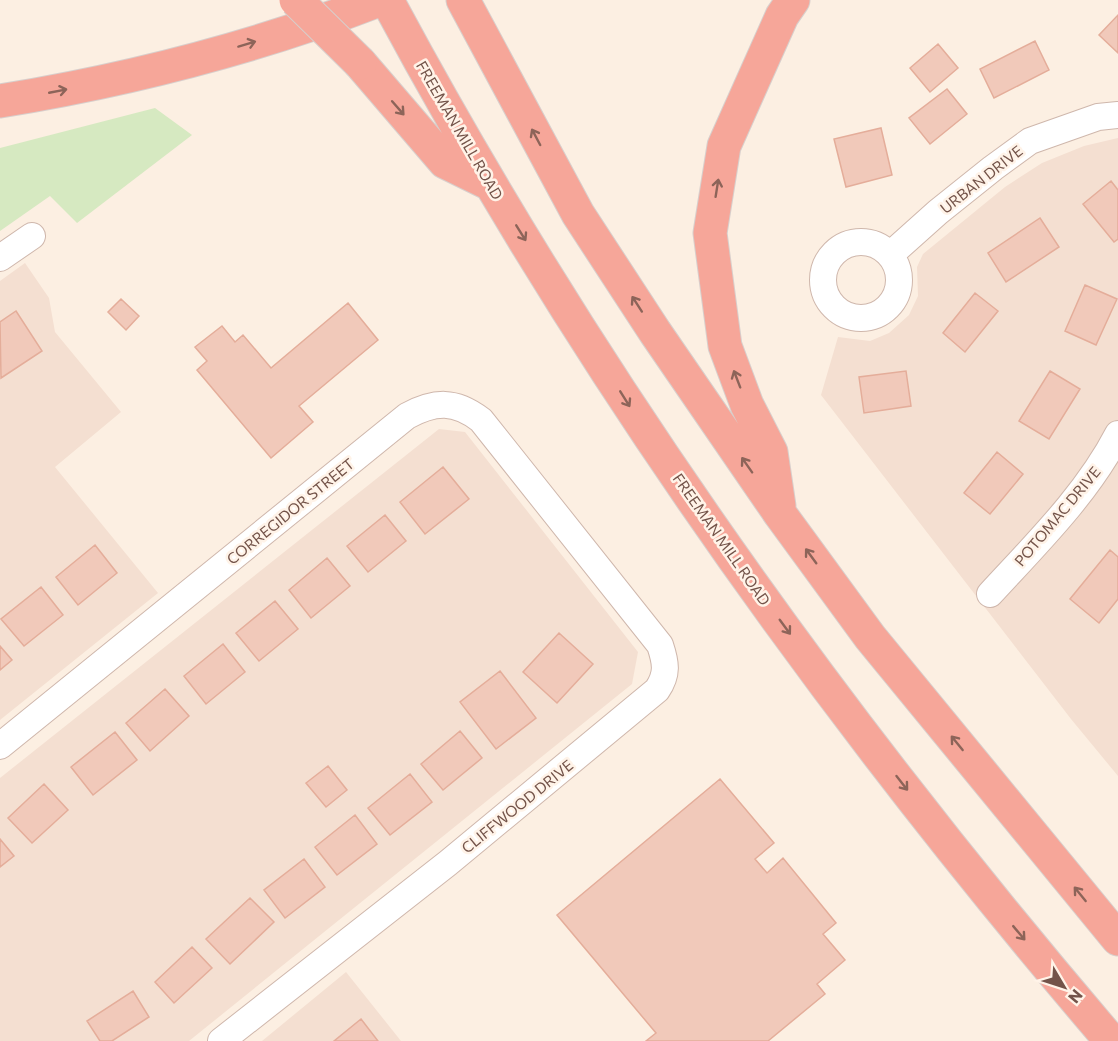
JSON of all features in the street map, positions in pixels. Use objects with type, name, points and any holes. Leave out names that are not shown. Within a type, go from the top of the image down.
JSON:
[{"type":"highway","points":[[296,0],[360,63],[445,162],[490,184]]},
{"type":"highway","points":[[0,100],[122,78],[212,54],[342,14],[379,0]]},
{"type":"highway","name":"FREEMAN MILL ROAD","points":[[387,0],[490,184],[636,416],[736,560],[863,734],[1016,930],[1111,1041]]},
{"type":"highway","points":[[463,0],[578,214],[655,332],[780,513],[870,637],[1118,939]]},
{"type":"highway","points":[[780,513],[771,452],[747,405],[725,346],[710,233],[724,146],[782,16],[793,0]]},
{"type":"street","name":"URBAN DRIVE","points":[[890,255],[938,212],[1030,141],[1098,117],[1118,116]]},
{"type":"street","points":[[0,258],[32,236]]},
{"type":"street","name":"CORREGIDOR STREET","points":[[0,746],[407,416],[423,408],[435,405],[459,407],[481,420],[570,530]]},
{"type":"street","name":"POTOMAC DRIVE","points":[[990,594],[1056,522],[1106,458],[1118,434]]},
{"type":"street","name":"CLIFFWOOD DRIVE","points":[[221,1041],[448,862],[657,690],[664,680],[666,669],[660,645],[570,530]]},
{"type":"shaded area","points":[[1118,138],[1118,776],[1071,719],[821,395],[838,337],[870,341],[889,333],[909,315],[918,296],[917,267],[923,254],[1005,187],[1042,163],[1084,146]]},
{"type":"shaded area","points":[[25,263],[49,298],[55,332],[121,412],[55,467],[158,593],[0,720],[0,281]]},
{"type":"shaded area","points":[[439,429],[465,432],[638,652],[632,684],[189,1041],[0,1041],[0,778]]},
{"type":"shaded area","points":[[346,972],[401,1041],[262,1041]]},
{"type":"green space","points":[[155,108],[192,135],[77,223],[50,196],[0,231],[0,148]]},
{"type":"building","points":[[1118,15],[1118,53],[1099,35]]},
{"type":"building","points":[[1035,41],[1049,70],[994,98],[980,69]]},
{"type":"building","points":[[938,44],[958,68],[930,92],[910,68]]},
{"type":"building","points":[[947,89],[967,114],[930,144],[909,118]]},
{"type":"building","points":[[881,128],[892,175],[846,187],[834,139]]},
{"type":"building","points":[[1111,181],[1118,190],[1118,239],[1114,242],[1083,204]]},
{"type":"building","points":[[1040,218],[1059,247],[1006,282],[988,253]]},
{"type":"building","points":[[1085,285],[1117,299],[1096,345],[1065,331]]},
{"type":"building","points":[[975,293],[998,311],[965,352],[943,333]]},
{"type":"building","points":[[121,299],[139,316],[126,330],[108,312]]},
{"type":"building","points":[[348,303],[378,340],[299,406],[313,422],[271,458],[197,370],[207,361],[195,347],[222,326],[235,342],[243,335],[271,368]]},
{"type":"building","points":[[16,311],[42,351],[1,378],[0,322]]},
{"type":"building","points":[[906,371],[911,406],[864,413],[859,377]]},
{"type":"building","points":[[1050,371],[1080,389],[1049,439],[1019,421]]},
{"type":"building","points":[[997,452],[1023,474],[990,514],[964,493]]},
{"type":"building","points":[[443,467],[469,499],[425,534],[400,502]]},
{"type":"building","points":[[385,515],[406,541],[368,572],[347,546]]},
{"type":"building","points":[[95,545],[117,573],[78,605],[56,577]]},
{"type":"building","points":[[1110,550],[1118,557],[1118,599],[1099,623],[1070,599]]},
{"type":"building","points":[[327,558],[350,586],[311,618],[289,590]]},
{"type":"building","points":[[41,587],[63,615],[24,646],[1,619]]},
{"type":"building","points":[[275,601],[298,629],[259,661],[236,633]]},
{"type":"building","points":[[559,633],[593,664],[557,703],[523,672]]},
{"type":"building","points":[[223,644],[245,672],[206,704],[184,676]]},
{"type":"building","points":[[0,646],[12,660],[0,670]]},
{"type":"building","points":[[500,671],[536,718],[496,749],[460,702]]},
{"type":"building","points":[[165,689],[189,716],[150,751],[126,723]]},
{"type":"building","points":[[460,731],[482,758],[443,790],[421,764]]},
{"type":"building","points":[[115,732],[137,760],[93,795],[71,767]]},
{"type":"building","points":[[328,766],[347,790],[326,807],[306,783]]},
{"type":"building","points":[[410,774],[432,802],[390,835],[368,808]]},
{"type":"building","points":[[720,779],[774,843],[755,859],[767,873],[783,858],[836,923],[823,934],[845,960],[817,984],[825,994],[768,1041],[646,1041],[656,1033],[557,915]]},
{"type":"building","points":[[44,784],[68,810],[32,843],[8,818]]},
{"type":"building","points":[[355,815],[377,844],[337,875],[315,847]]},
{"type":"building","points":[[0,839],[14,856],[0,867]]},
{"type":"building","points":[[304,859],[325,887],[285,918],[264,890]]},
{"type":"building","points":[[250,898],[274,922],[230,964],[206,939]]},
{"type":"building","points":[[192,947],[212,968],[174,1003],[155,982]]},
{"type":"building","points":[[133,991],[149,1017],[112,1041],[100,1041],[87,1021]]},
{"type":"building","points":[[361,1019],[378,1041],[334,1041]]}]
